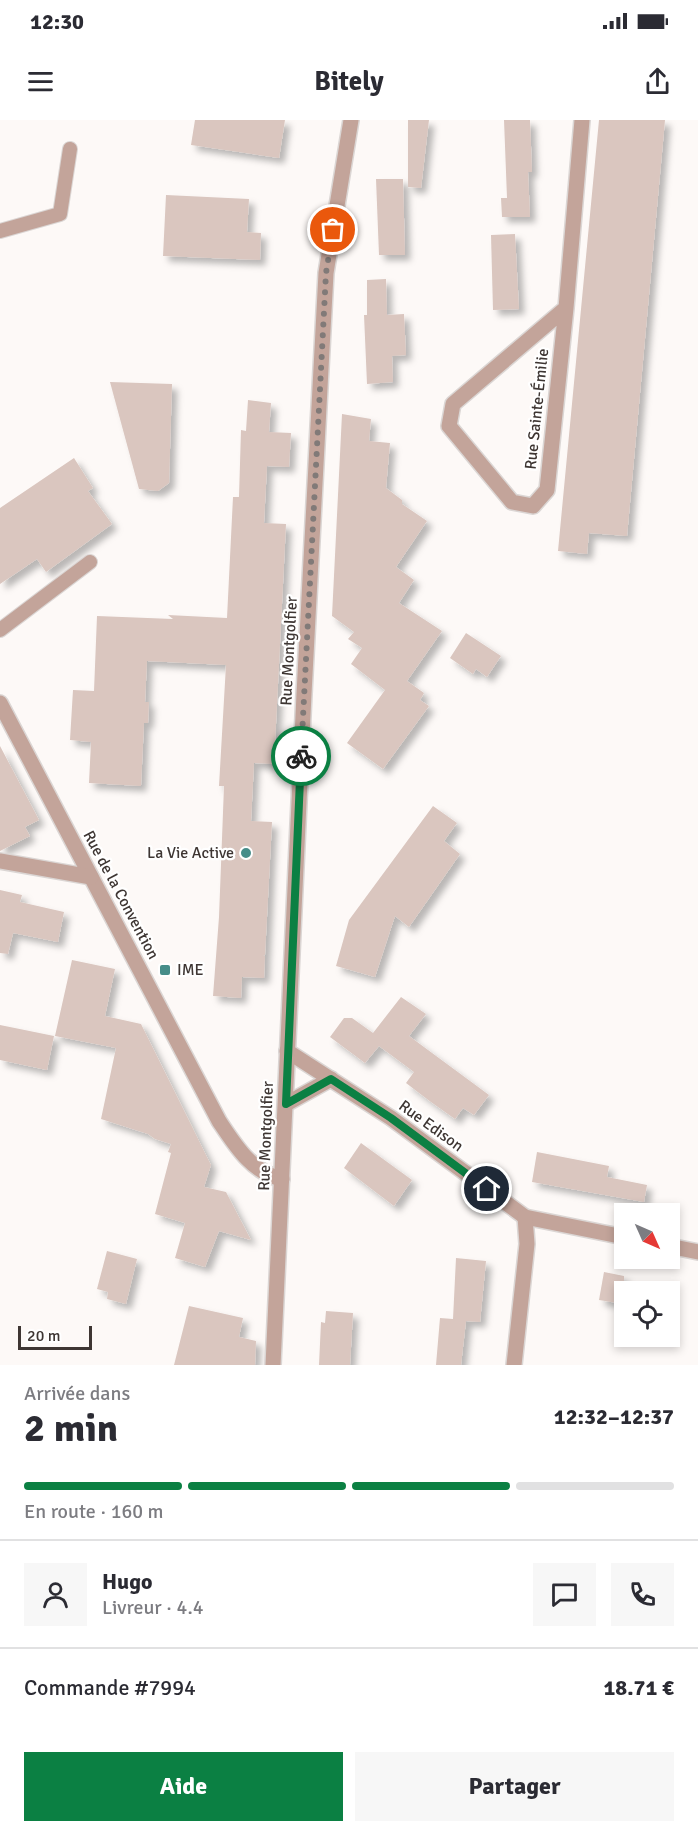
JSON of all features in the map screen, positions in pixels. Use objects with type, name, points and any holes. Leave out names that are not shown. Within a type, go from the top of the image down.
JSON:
[{"type":"street","name":"Rue Montgolfier","points":[[273,1365],[326,273],[351,120]]},
{"type":"street","name":"Rue Sainte-Émilie","points":[[566,308],[453,404],[449,426],[512,502],[533,506],[547,490],[566,308],[582,120]]},
{"type":"street","name":"Rue de la Convention","points":[[0,703],[219,1121],[239,1152],[271,1177],[282,1179]]},
{"type":"street","points":[[0,861],[91,877]]},
{"type":"street","name":"Rue Edison","points":[[287,1051],[391,1118],[525,1217],[614,1235]]},
{"type":"street","points":[[286,1104],[331,1079]]},
{"type":"street","points":[[514,1365],[527,1244],[525,1217]]},
{"type":"street","points":[[680,1248],[698,1252]]},
{"type":"lane","points":[[0,231],[60,214],[70,148]]},
{"type":"lane","points":[[0,630],[90,562]]},
{"type":"building","points":[[195,120],[285,120],[279,158],[191,145]]},
{"type":"building","points":[[408,120],[429,120],[421,188],[408,187]]},
{"type":"building","points":[[504,120],[530,120],[532,172],[528,172],[530,217],[502,217],[501,198],[507,198]]},
{"type":"building","points":[[599,120],[665,120],[627,536],[589,533],[587,554],[558,551]]},
{"type":"building","points":[[376,179],[403,179],[405,255],[379,255]]},
{"type":"building","points":[[166,195],[249,199],[247,232],[261,233],[260,260],[163,256]]},
{"type":"building","points":[[515,234],[519,309],[493,310],[491,235]]},
{"type":"building","points":[[386,279],[387,315],[404,314],[406,355],[392,356],[393,382],[367,384],[364,315],[367,315],[367,280]]},
{"type":"building","points":[[110,382],[172,384],[169,483],[158,491],[139,489]]},
{"type":"building","points":[[248,400],[271,403],[269,432],[291,433],[289,467],[267,466],[264,523],[286,524],[274,764],[254,763],[251,821],[272,822],[265,955],[263,955],[265,956],[264,978],[242,977],[241,998],[213,996],[219,917],[224,786],[219,786],[226,665],[147,661],[145,702],[149,702],[148,723],[144,723],[141,786],[89,783],[91,742],[70,740],[73,690],[94,691],[97,616],[173,619],[168,615],[227,618],[233,497],[239,497],[241,430],[246,431]]},
{"type":"building","points":[[342,414],[371,419],[369,441],[390,443],[386,488],[402,500],[402,504],[427,521],[396,567],[414,580],[399,603],[442,631],[407,681],[424,693],[420,700],[429,706],[383,769],[347,743],[385,690],[351,664],[362,648],[348,639],[354,632],[332,616]]},
{"type":"building","points":[[74,458],[93,488],[88,491],[112,524],[46,572],[37,559],[0,584],[0,508]]},
{"type":"building","points":[[466,633],[501,656],[487,677],[476,669],[473,674],[450,658]]},
{"type":"building","points":[[0,746],[39,820],[25,827],[30,836],[0,851]]},
{"type":"building","points":[[433,806],[457,823],[444,841],[460,854],[409,927],[395,916],[375,977],[336,966],[349,920]]},
{"type":"building","points":[[0,890],[22,895],[20,902],[64,912],[58,942],[13,933],[8,954],[0,953]]},
{"type":"building","points":[[72,960],[115,969],[105,1016],[141,1024],[211,1165],[204,1187],[226,1192],[251,1240],[219,1231],[205,1267],[175,1258],[185,1223],[155,1214],[171,1153],[168,1152],[171,1144],[101,1119],[116,1048],[55,1036]]},
{"type":"building","points":[[401,997],[426,1014],[409,1036],[489,1095],[474,1115],[463,1108],[455,1119],[431,1102],[406,1083],[414,1072],[379,1046],[365,1063],[330,1037],[344,1018],[352,1018],[373,1033]]},
{"type":"building","points":[[0,1025],[54,1036],[47,1070],[0,1060]]},
{"type":"building","points":[[361,1143],[412,1180],[394,1206],[344,1168]]},
{"type":"building","points":[[537,1152],[609,1166],[607,1177],[647,1185],[644,1202],[532,1182]]},
{"type":"building","points":[[107,1251],[137,1259],[126,1304],[107,1299],[108,1292],[97,1289]]},
{"type":"building","points":[[456,1258],[486,1261],[480,1322],[466,1321],[461,1365],[436,1365],[440,1318],[453,1319]]},
{"type":"building","points":[[604,1272],[624,1276],[624,1281],[614,1281],[614,1302],[599,1300]]},
{"type":"building","points":[[189,1306],[243,1318],[239,1337],[256,1341],[255,1365],[174,1365]]},
{"type":"building","points":[[326,1311],[353,1313],[350,1365],[319,1365],[321,1322],[325,1323]]},
{"type":"way so far","points":[[301,756],[326,273],[333,230]]},
{"type":"place","name":"La Vie Active","points":[[246,853]]},
{"type":"place","name":"IME","points":[[165,970]]},
{"type":"route","points":[[301,756],[286,1104],[331,1079],[391,1118],[487,1189]]}]
